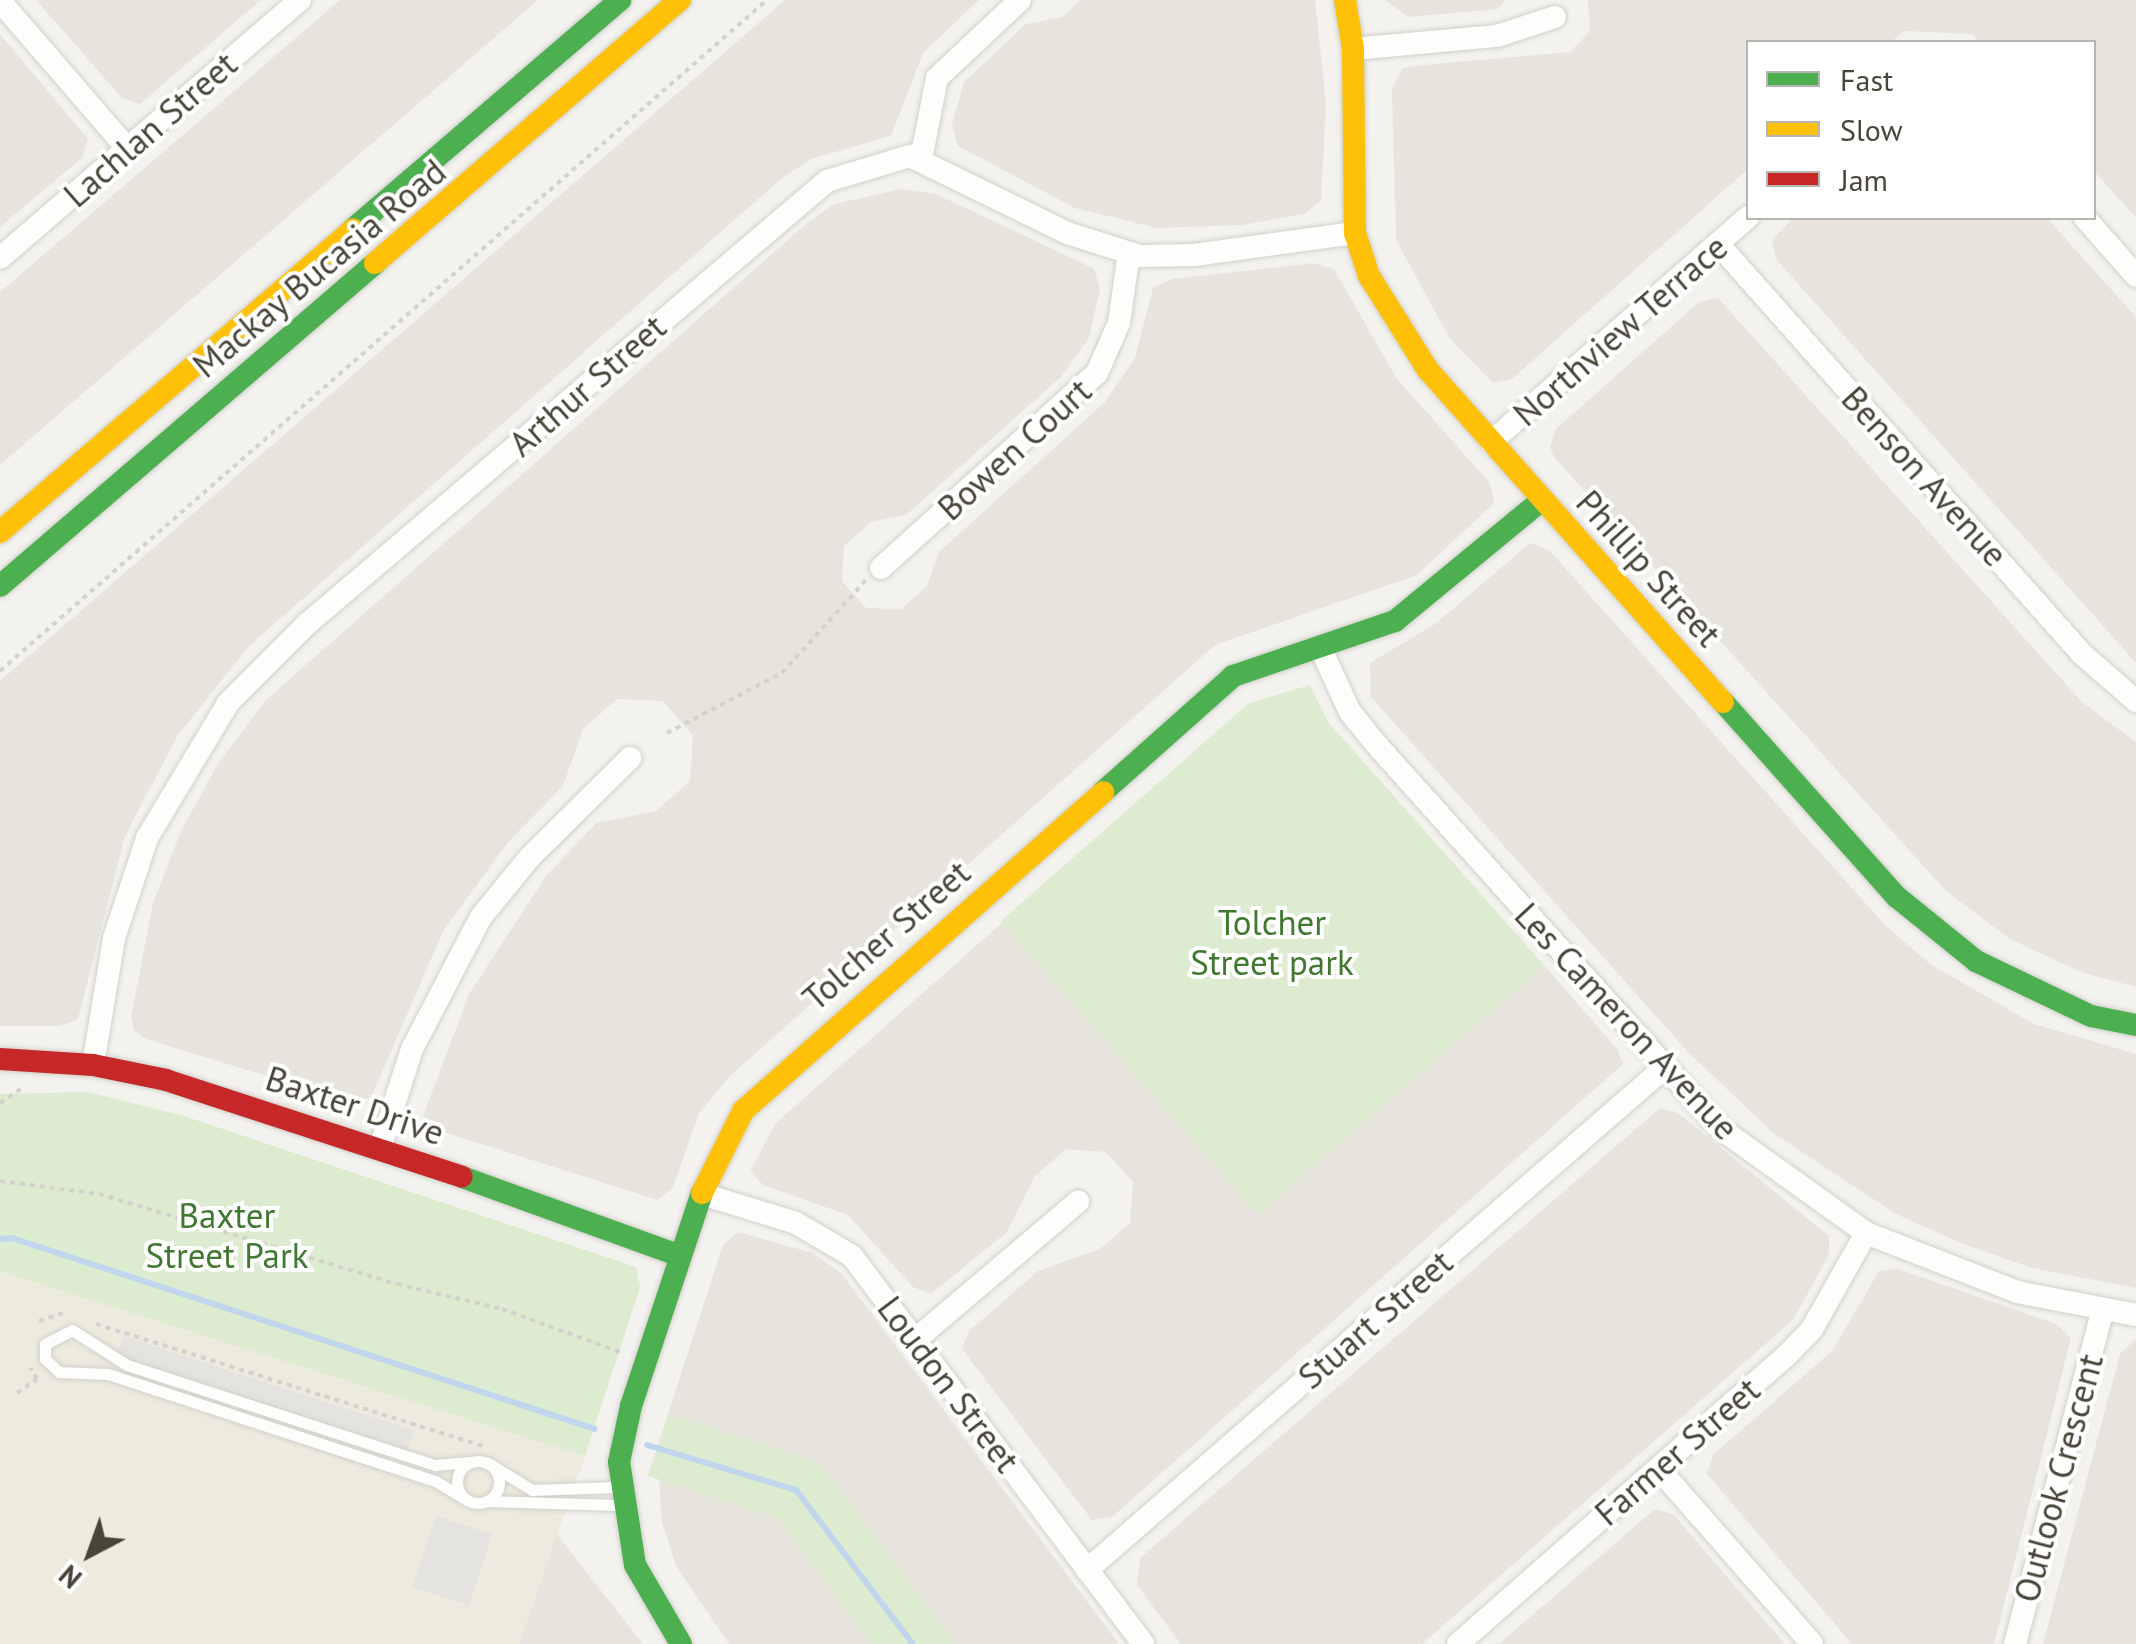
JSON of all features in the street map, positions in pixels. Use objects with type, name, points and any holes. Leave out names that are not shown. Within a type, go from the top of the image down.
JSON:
[{"type":"street","name":"Lachlan Street","points":[[0,258],[300,0]]},
{"type":"street","name":"Mackay Bucasia Road","points":[[0,532],[620,0]]},
{"type":"street","name":"Mackay Bucasia Road","points":[[0,586],[680,0]]},
{"type":"street","points":[[1020,0],[937,78],[921,159],[1067,232],[1130,253],[1194,255],[1355,233]]},
{"type":"street","name":"Phillip Street","points":[[1345,0],[1353,50],[1355,233],[1368,276],[1397,327],[1491,442],[1897,897],[1936,932],[2028,990],[2091,1016],[2136,1025]]},
{"type":"street","points":[[0,1],[127,148]]},
{"type":"street","points":[[1353,50],[1498,36],[1555,17]]},
{"type":"street","name":"Arthur Street","points":[[93,1065],[114,938],[147,838],[196,749],[264,662],[789,207],[859,166],[921,159]]},
{"type":"street","name":"Northview Terrace","points":[[1491,442],[1746,219]]},
{"type":"street","points":[[2087,220],[2136,276]]},
{"type":"street","name":"Benson Avenue","points":[[1720,245],[2082,654],[2136,701]]},
{"type":"street","name":"Bowen Court","points":[[881,568],[1097,374],[1119,323],[1130,253]]},
{"type":"street","name":"Tolcher Street","points":[[681,1644],[635,1566],[620,1496],[631,1406],[702,1194],[732,1128],[762,1092],[1233,676],[1321,649],[1419,607],[1542,500]]},
{"type":"street","name":"Les Cameron Avenue","points":[[1321,649],[1350,712],[1375,743],[1662,1069],[1721,1129],[1866,1233],[2017,1292],[2102,1312],[2136,1315]]},
{"type":"street","points":[[380,1148],[412,1049],[481,917],[530,857],[630,758]]},
{"type":"street","name":"Baxter Drive","points":[[0,1059],[93,1065],[166,1080],[380,1148],[680,1256]]},
{"type":"street","name":"Stuart Street","points":[[1087,1570],[1662,1069]]},
{"type":"street","name":"Loudon Street","points":[[702,1194],[834,1240],[916,1340],[1143,1644]]},
{"type":"street","points":[[916,1340],[1078,1202]]},
{"type":"street","name":"Farmer Street","points":[[1458,1644],[1812,1329],[1866,1233]]},
{"type":"street","name":"Outlook Crescent","points":[[2016,1644],[2102,1312]]},
{"type":"street","points":[[1658,1468],[1812,1644]]},
{"type":"lane","points":[[72,1330],[127,1365],[434,1466],[488,1463],[532,1490],[620,1496],[467,1500],[435,1481],[107,1374],[60,1372],[47,1362],[44,1347],[56,1333],[72,1330]]},
{"type":"lane","points":[[467,1500],[457,1480],[470,1462]]},
{"type":"lane","points":[[486,1501],[498,1483],[488,1463]]},
{"type":"path","points":[[0,671],[767,0]]},
{"type":"path","points":[[667,732],[782,672],[856,588],[881,568]]},
{"type":"path","points":[[0,1103],[22,1090],[26,1076]]},
{"type":"path","points":[[0,1181],[99,1194],[397,1284],[502,1308],[624,1354]]},
{"type":"path","points":[[39,1321],[75,1313]]},
{"type":"path","points":[[88,1318],[498,1452]]},
{"type":"path","points":[[16,1393],[37,1379],[26,1358]]},
{"type":"shaded area","points":[[36,0],[261,0],[140,104],[122,98]]},
{"type":"shaded area","points":[[340,0],[538,0],[0,465],[0,292]]},
{"type":"shaded area","points":[[785,0],[979,0],[923,53],[891,136],[811,159],[781,179],[248,647],[178,735],[125,836],[78,1019],[60,1026],[0,1026],[0,681]]},
{"type":"shaded area","points":[[1081,0],[1315,0],[1326,104],[1321,201],[1304,214],[1242,225],[1157,228],[1075,208],[958,146],[952,125],[964,82],[1026,24],[1062,17]]},
{"type":"shaded area","points":[[1385,0],[1505,0],[1498,9],[1408,17]]},
{"type":"shaded area","points":[[1588,0],[2136,0],[2136,218],[2096,173],[2096,40],[1978,40],[1972,34],[1904,31],[1893,40],[1746,40],[1746,171],[1512,379],[1493,383],[1450,339],[1396,240],[1392,88],[1402,69],[1412,66],[1570,52],[1590,31]]},
{"type":"shaded area","points":[[0,34],[88,139],[82,158],[0,227]]},
{"type":"shaded area","points":[[902,189],[936,194],[1094,269],[1100,289],[1089,338],[1061,377],[906,515],[871,522],[844,546],[842,581],[866,608],[901,609],[927,586],[939,552],[1105,402],[1135,358],[1153,288],[1172,279],[1313,263],[1334,269],[1397,379],[1490,483],[1494,503],[1417,575],[1215,645],[731,1075],[699,1113],[673,1187],[658,1200],[437,1130],[423,1116],[469,994],[546,876],[596,823],[656,811],[690,781],[693,736],[663,701],[617,699],[583,729],[563,786],[509,841],[443,931],[371,1098],[352,1102],[146,1039],[134,1030],[131,1017],[153,903],[181,831],[219,762],[266,700],[806,224],[834,204]]},
{"type":"shaded area","points":[[1791,220],[2049,220],[2136,317],[2136,663],[1776,259],[1772,240]]},
{"type":"shaded area","points":[[1718,298],[2082,702],[2136,742],[2136,987],[2081,972],[2010,939],[1947,892],[1554,457],[1550,447],[1556,429],[1699,302]]},
{"type":"shaded area","points":[[1530,543],[1549,550],[1885,925],[1930,964],[2034,1024],[2136,1054],[2136,1288],[2032,1268],[1963,1244],[1896,1214],[1773,1133],[1688,1052],[1371,697],[1370,663],[1435,624]]},
{"type":"shaded area","points":[[1003,922],[1258,1214],[1544,965],[1617,1049],[1623,1064],[1112,1517],[1092,1520],[962,1349],[969,1331],[1038,1271],[1100,1249],[1130,1223],[1133,1182],[1106,1152],[1066,1149],[1035,1176],[1007,1232],[931,1294],[913,1287],[848,1215],[763,1185],[750,1171],[776,1123]]},
{"type":"shaded area","points":[[1660,1108],[1678,1113],[1829,1236],[1829,1255],[1793,1320],[1422,1644],[1181,1644],[1137,1585],[1140,1558]]},
{"type":"shaded area","points":[[738,1232],[813,1253],[841,1273],[1119,1644],[955,1644],[819,1463],[668,1414],[723,1245]]},
{"type":"shaded area","points":[[1898,1269],[2056,1324],[2071,1338],[1994,1644],[1852,1644],[1707,1474],[1713,1455],[1832,1351],[1879,1271]]},
{"type":"shaded area","points":[[9,1270],[585,1456],[519,1644],[0,1644],[0,1271]]},
{"type":"shaded area","points":[[123,1336],[414,1431],[406,1454],[115,1360]]},
{"type":"shaded area","points":[[2136,1339],[2136,1644],[2043,1644],[2120,1354]]},
{"type":"shaded area","points":[[659,1480],[779,1519],[873,1644],[729,1644],[676,1566],[662,1522]]},
{"type":"shaded area","points":[[1655,1509],[1674,1515],[1785,1644],[1499,1644]]},
{"type":"shaded area","points":[[436,1516],[492,1534],[469,1606],[413,1587]]},
{"type":"shaded area","points":[[555,1532],[643,1644],[519,1644]]},
{"type":"green space","name":"Tolcher Street park","points":[[1310,685],[1328,722],[1544,965],[1258,1214],[1001,921],[1249,703]]},
{"type":"green space","name":"Baxter Street Park","points":[[88,1092],[184,1116],[636,1267],[640,1287],[585,1456],[0,1271],[0,1094]]},
{"type":"green space","points":[[668,1414],[819,1463],[955,1644],[872,1644],[779,1519],[648,1476]]},
{"type":"waterway","points":[[0,1239],[12,1238],[595,1429]]},
{"type":"waterway","points":[[647,1445],[796,1490],[913,1644]]},
{"type":"traffic: fast","points":[[353,229],[620,0]]},
{"type":"traffic: fast","points":[[0,586],[375,263]]},
{"type":"traffic: fast","points":[[1103,792],[1233,676],[1395,621],[1542,500]]},
{"type":"traffic: fast","points":[[1723,702],[1897,897],[1976,961],[2091,1016],[2136,1025]]},
{"type":"traffic: fast","points":[[462,1177],[680,1256]]},
{"type":"traffic: fast","points":[[681,1644],[635,1565],[619,1462],[631,1406],[702,1193]]},
{"type":"traffic: slow","points":[[375,263],[680,0]]},
{"type":"traffic: slow","points":[[1345,0],[1353,49],[1355,233],[1369,276],[1428,370],[1723,702]]},
{"type":"traffic: slow","points":[[0,532],[353,229]]},
{"type":"traffic: slow","points":[[702,1193],[743,1111],[1103,792]]},
{"type":"traffic: jam","points":[[0,1059],[93,1065],[166,1080],[462,1177]]}]
